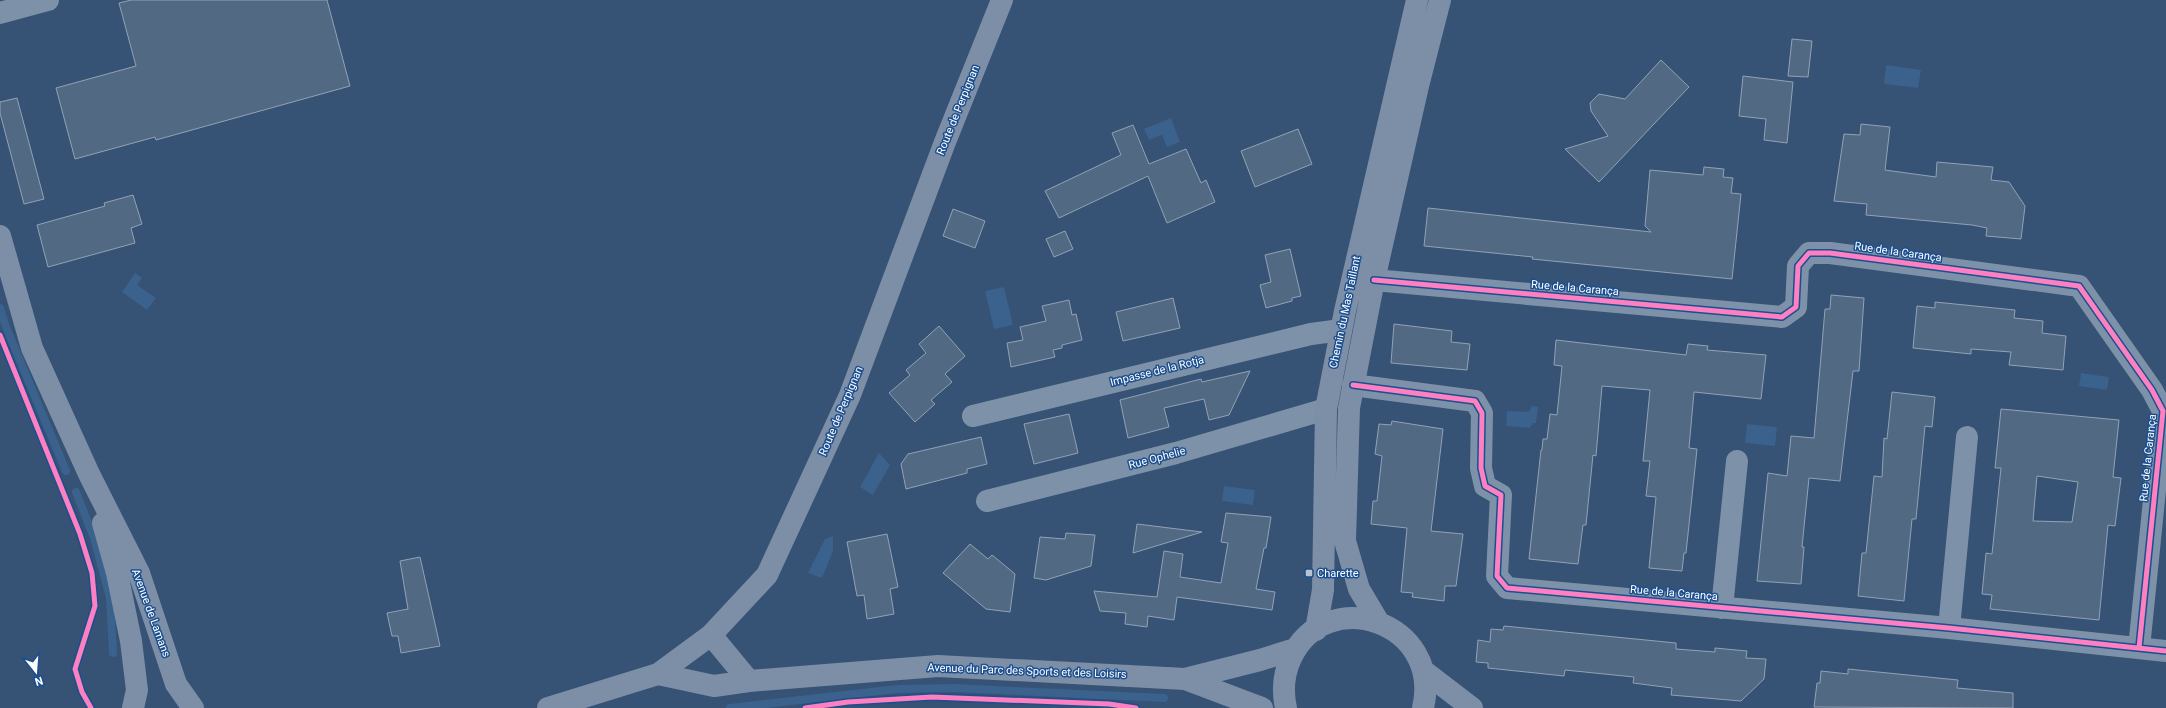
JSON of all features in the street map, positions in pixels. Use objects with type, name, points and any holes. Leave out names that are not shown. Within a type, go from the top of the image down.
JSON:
[{"type":"main road","name":"Route de Perpignan","points":[[548,708],[658,674],[711,634],[767,575],[850,395],[945,142],[1002,0]]},
{"type":"main road","name":"Chemin du Mas Taillant","points":[[1316,630],[1323,590],[1326,409],[1341,330],[1398,73],[1417,0]]},
{"type":"main road","name":"Chemin du Mas Taillant","points":[[1378,622],[1359,588],[1345,541],[1349,408],[1374,280],[1418,86],[1440,0]]},
{"type":"main road","name":"Avenue de Lamans","points":[[0,236],[32,348],[89,474],[139,574],[176,684],[193,708]]},
{"type":"main road","name":"Avenue de Lamans","points":[[89,474],[117,573],[131,641],[137,690],[133,708]]},
{"type":"main road","points":[[1286,708],[1283,694],[1285,670],[1295,649],[1316,630],[1335,620],[1357,618],[1378,622],[1399,633],[1415,650],[1424,672],[1427,694],[1424,708]]},
{"type":"main road","points":[[711,634],[749,681]]},
{"type":"main road","name":"Avenue du Parc des Sports et des Loisirs","points":[[658,674],[714,686],[749,681],[938,666],[1185,678],[1260,660],[1295,649]]},
{"type":"main road","points":[[1424,672],[1472,708]]},
{"type":"main road","name":"Avenue du Parc des Sports et des Loisirs","points":[[1185,678],[1262,708]]},
{"type":"street","points":[[0,13],[48,0]]},
{"type":"street","name":"Rue de la Carança","points":[[1374,280],[1782,317],[1796,307],[1798,266],[1809,253],[1830,253],[2079,286],[2152,390],[2163,411],[2139,648]]},
{"type":"street","name":"Impasse de la Rotja","points":[[973,416],[1311,334],[1341,330]]},
{"type":"street","name":"Rue de la Carança","points":[[1353,385],[1476,401],[1482,413],[1481,468],[1485,486],[1501,495],[1497,576],[1507,588],[1949,628],[2166,651]]},
{"type":"street","name":"Rue Ophelie","points":[[987,501],[1176,453],[1326,409]]},
{"type":"street","points":[[1949,628],[1967,437]]},
{"type":"street","name":"Rue de la Carança","points":[[1722,608],[1737,461]]},
{"type":"water","points":[[1886,65],[1921,70],[1918,88],[1884,84]]},
{"type":"water","points":[[1171,118],[1180,142],[1167,147],[1162,135],[1149,140],[1144,129]]},
{"type":"water","points":[[135,273],[142,278],[137,285],[156,298],[147,310],[122,292]]},
{"type":"water","points":[[1004,287],[1013,325],[994,329],[985,291]]},
{"type":"water","points":[[2081,373],[2109,377],[2107,390],[2079,386]]},
{"type":"water","points":[[1532,406],[1538,407],[1536,423],[1533,423],[1530,428],[1506,426],[1507,411],[1529,412]]},
{"type":"water","points":[[1747,424],[1777,427],[1775,446],[1745,443]]},
{"type":"water","points":[[879,453],[890,465],[873,495],[860,487]]},
{"type":"water","points":[[1224,486],[1255,490],[1253,505],[1222,501]]},
{"type":"water","points":[[833,536],[833,551],[822,578],[808,573],[825,539]]},
{"type":"building","points":[[131,0],[327,0],[350,86],[156,140],[155,137],[75,159],[56,88],[136,66],[119,3]]},
{"type":"building","points":[[1792,39],[1812,41],[1808,77],[1788,76]]},
{"type":"building","points":[[1661,60],[1689,87],[1599,182],[1565,149],[1608,136],[1591,111],[1590,103],[1599,94],[1625,99]]},
{"type":"building","points":[[1743,76],[1793,82],[1787,143],[1764,140],[1766,119],[1739,116]]},
{"type":"building","points":[[17,98],[44,199],[24,204],[0,113],[0,102]]},
{"type":"building","points":[[1861,124],[1890,127],[1885,170],[1936,177],[1937,162],[1993,167],[1991,180],[2009,182],[2025,206],[2021,239],[1986,236],[1987,228],[1972,225],[1866,215],[1867,204],[1834,201],[1844,134],[1860,135]]},
{"type":"building","points":[[1133,125],[1149,164],[1186,149],[1201,183],[1206,180],[1215,202],[1167,223],[1148,176],[1059,218],[1045,191],[1121,155],[1112,133]]},
{"type":"building","points":[[1298,129],[1312,164],[1255,187],[1241,151]]},
{"type":"building","points":[[1704,167],[1724,169],[1723,177],[1733,178],[1731,193],[1741,194],[1732,279],[1532,259],[1533,257],[1424,246],[1428,208],[1651,232],[1645,226],[1650,170],[1703,175]]},
{"type":"building","points":[[133,195],[142,224],[131,228],[135,243],[48,267],[37,225],[105,206],[104,203]]},
{"type":"building","points":[[953,209],[985,221],[975,248],[943,236]]},
{"type":"building","points":[[1065,231],[1073,249],[1054,257],[1046,239]]},
{"type":"building","points":[[1290,249],[1301,296],[1292,298],[1292,301],[1266,308],[1260,285],[1271,282],[1265,255]]},
{"type":"building","points":[[1831,295],[1864,298],[1859,371],[1853,371],[1840,481],[1809,478],[1802,547],[1804,547],[1801,584],[1757,581],[1768,473],[1787,476],[1791,436],[1814,438],[1825,309],[1830,309]]},
{"type":"building","points":[[1173,298],[1180,328],[1123,341],[1116,312]]},
{"type":"building","points":[[1069,300],[1072,315],[1076,314],[1082,340],[1062,345],[1062,348],[1053,350],[1055,357],[1011,367],[1007,343],[1023,340],[1020,327],[1046,321],[1042,306]]},
{"type":"building","points":[[1935,302],[2015,310],[2014,318],[2043,321],[2042,333],[2066,336],[2063,370],[2009,365],[2011,352],[1971,349],[1971,354],[1913,348],[1917,306],[1935,308]]},
{"type":"building","points":[[1394,324],[1452,331],[1451,342],[1470,344],[1467,370],[1391,363]]},
{"type":"building","points":[[939,326],[965,356],[945,374],[952,382],[931,400],[935,404],[915,422],[889,393],[910,375],[906,370],[926,353],[919,344]]},
{"type":"building","points":[[1556,340],[1686,355],[1688,344],[1708,346],[1707,350],[1766,355],[1761,399],[1694,392],[1689,448],[1697,449],[1686,553],[1684,553],[1682,571],[1649,568],[1656,497],[1646,496],[1650,461],[1643,461],[1650,390],[1602,386],[1596,456],[1593,455],[1586,525],[1583,525],[1578,564],[1529,559],[1543,439],[1547,439],[1550,414],[1557,415],[1562,366],[1554,365]]},
{"type":"building","points":[[1250,371],[1229,415],[1209,420],[1204,399],[1164,408],[1169,427],[1128,438],[1120,400],[1201,379],[1202,382]]},
{"type":"building","points":[[1892,392],[1935,397],[1932,427],[1925,426],[1916,519],[1912,519],[1904,601],[1858,596],[1862,553],[1866,553],[1874,476],[1882,477],[1884,438],[1887,439]]},
{"type":"building","points":[[2001,409],[2119,420],[2113,477],[2121,478],[2115,526],[2108,525],[2099,620],[1990,609],[1992,595],[1982,594],[1986,553],[1992,554],[2001,468],[1995,468]],"holes":[[[2037,476],[2078,482],[2072,522],[2033,521]]]},
{"type":"building","points":[[1069,414],[1078,453],[1034,464],[1024,424]]},
{"type":"building","points":[[1392,421],[1443,429],[1431,531],[1463,534],[1456,586],[1445,586],[1444,601],[1412,597],[1413,593],[1401,592],[1407,528],[1371,524],[1373,501],[1377,501],[1382,456],[1375,454],[1379,424],[1391,425]]},
{"type":"building","points":[[981,437],[987,464],[967,469],[967,473],[906,489],[901,464],[908,454]]},
{"type":"building","points":[[1226,513],[1271,517],[1266,548],[1264,548],[1256,589],[1275,592],[1272,610],[1177,597],[1174,620],[1148,616],[1147,627],[1125,624],[1126,613],[1100,611],[1094,591],[1157,597],[1164,551],[1183,554],[1180,577],[1221,583],[1228,543],[1221,542]]},
{"type":"building","points":[[1137,524],[1202,532],[1133,553]]},
{"type":"building","points":[[1066,533],[1095,535],[1091,566],[1046,580],[1034,578],[1040,537],[1065,539]]},
{"type":"building","points":[[887,534],[898,587],[890,589],[894,614],[867,619],[864,595],[857,596],[847,542]]},
{"type":"building","points":[[970,544],[988,559],[992,555],[1015,574],[1010,612],[986,609],[943,573]]},
{"type":"building","points":[[420,557],[440,646],[401,653],[398,636],[392,636],[387,613],[408,609],[400,561]]},
{"type":"building","points":[[1504,626],[1676,643],[1676,649],[1715,652],[1715,648],[1747,651],[1746,658],[1766,659],[1764,679],[1741,701],[1671,695],[1672,688],[1633,683],[1634,677],[1565,670],[1564,676],[1488,668],[1488,663],[1476,662],[1478,640],[1490,642],[1491,629],[1503,630]]},
{"type":"building","points":[[1848,669],[1958,680],[1957,688],[2013,693],[2013,708],[1814,707],[1817,683],[1820,683],[1821,671],[1848,674]]},
{"type":"waterway","points":[[0,308],[6,327],[66,471]]},
{"type":"waterway","points":[[76,492],[94,538],[110,598],[113,653]]},
{"type":"waterway","points":[[730,708],[897,689],[955,688],[1164,698]]},
{"type":"cycle path","points":[[1374,280],[1782,317],[1796,307],[1798,266],[1809,253],[1830,253],[2079,286],[2152,390],[2163,411],[2139,648]]},
{"type":"cycle path","points":[[0,335],[80,534],[92,573],[95,606],[75,669],[82,692],[91,708]]},
{"type":"cycle path","points":[[1353,385],[1475,401],[1482,413],[1481,468],[1485,486],[1501,495],[1497,576],[1507,588],[1949,628],[2166,651]]},
{"type":"cycle path","points":[[805,708],[848,702],[932,697],[1109,704],[1136,708]]},
{"type":"place","name":"Charette","points":[[1309,573]]}]
